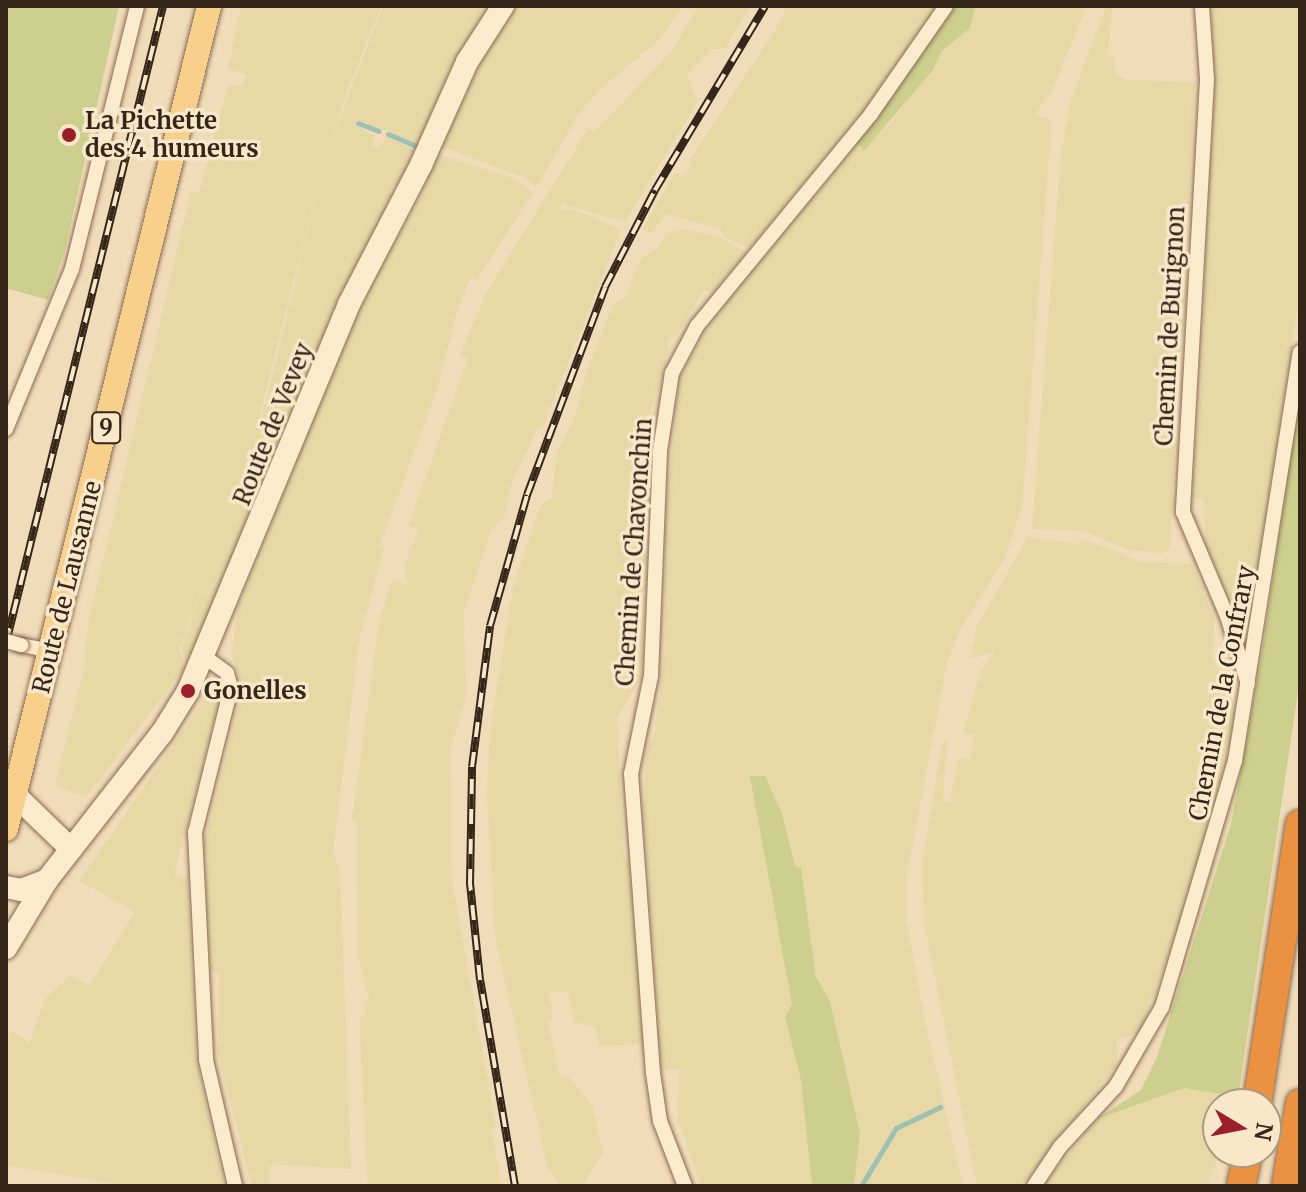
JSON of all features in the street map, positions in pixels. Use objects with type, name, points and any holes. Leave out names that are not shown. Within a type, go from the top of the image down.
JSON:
[{"type":"highway","points":[[1259,1088],[1300,824]]},
{"type":"highway","points":[[1286,1186],[1300,1103]]},
{"type":"main road","name":"Route de Lausanne","points":[[15,795],[53,651],[209,6]]},
{"type":"main road","name":"Route de Vevey","points":[[6,948],[47,880],[162,733],[205,657],[349,304],[421,165],[467,62],[503,6]]},
{"type":"main road","name":"9","points":[[6,829],[15,795]]},
{"type":"main road","points":[[15,795],[71,849]]},
{"type":"main road","points":[[6,887],[21,890],[47,880]]},
{"type":"street","points":[[6,429],[72,269],[137,6]]},
{"type":"street","name":"Chemin de Chavonchin","points":[[685,1186],[660,1121],[653,1073],[631,774],[651,676],[660,451],[672,373],[697,326],[871,114],[946,6]]},
{"type":"street","name":"Chemin de Burignon","points":[[1202,6],[1207,80],[1195,243],[1199,295],[1183,512],[1227,616],[1248,684]]},
{"type":"street","name":"Chemin de la Confrary","points":[[1034,1186],[1060,1147],[1116,1086],[1162,1007],[1215,841],[1248,684],[1300,352]]},
{"type":"street","points":[[14,643],[53,651]]},
{"type":"street","points":[[205,657],[227,673],[231,688],[195,832],[206,1060],[235,1186]]},
{"type":"shaded area","points":[[241,6],[381,6],[333,136],[383,6],[488,6],[419,144],[357,120],[354,124],[375,136],[372,145],[379,149],[386,136],[417,151],[400,186],[392,186],[390,191],[396,195],[344,290],[188,668],[181,648],[210,567],[179,648],[185,667],[86,797],[55,785],[83,672],[89,619],[191,192],[199,193],[228,85],[243,85],[247,75],[228,69]],"holes":[[[321,173],[268,394],[259,423]]]},
{"type":"shaded area","points":[[515,6],[683,6],[658,41],[596,93],[578,115],[537,187],[523,177],[441,146],[490,43]]},
{"type":"shaded area","points":[[699,6],[750,6],[725,49],[712,49],[687,74],[698,101],[625,222],[562,204],[561,210],[572,209],[621,229],[542,429],[538,428],[512,482],[505,516],[492,529],[464,613],[466,697],[450,750],[452,880],[496,1127],[492,1128],[501,1186],[368,1186],[359,1020],[366,1014],[363,1000],[369,998],[358,958],[357,821],[352,820],[379,624],[392,579],[407,584],[405,563],[419,529],[408,526],[468,359],[460,356],[486,293],[588,129],[595,131],[670,53]]},
{"type":"shaded area","points":[[784,6],[938,6],[895,73],[750,247],[727,239],[720,229],[666,214],[652,233],[642,230],[675,172],[683,176],[688,172],[691,158],[784,16]]},
{"type":"shaded area","points":[[975,6],[1087,6],[1052,90],[1035,115],[1052,119],[1022,506],[1006,556],[961,628],[947,662],[906,880],[906,917],[923,1012],[963,1186],[854,1186],[860,1133],[830,1001],[816,977],[808,916],[782,814],[792,1004],[785,1017],[801,1080],[812,1186],[701,1186],[678,1120],[679,1069],[661,1070],[644,805],[647,748],[655,733],[665,649],[665,527],[679,379],[711,321],[807,200],[815,198],[856,140],[863,150],[892,122],[941,52],[970,28]]},
{"type":"shaded area","points":[[1106,6],[1127,6],[1112,9],[1108,55],[1114,57],[1115,74],[1127,80],[1195,82],[1185,266],[1189,287],[1179,359],[1170,549],[1164,553],[1129,550],[1083,531],[1032,529],[1061,153],[1071,100]]},
{"type":"shaded area","points":[[1213,6],[1300,6],[1300,293],[1246,643],[1207,552],[1203,499],[1192,498],[1202,378]]},
{"type":"shaded area","points":[[436,154],[510,177],[533,192],[477,280],[471,278],[458,307],[437,389],[380,545],[384,547],[359,641],[333,851],[340,870],[351,1169],[271,1164],[269,1186],[252,1186],[218,1054],[219,973],[210,970],[205,892],[208,858],[202,851],[243,688],[232,654],[238,607],[357,308],[421,197]]},
{"type":"shaded area","points":[[683,229],[717,236],[747,252],[712,293],[704,290],[678,333],[666,342],[669,348],[649,417],[642,675],[617,718],[624,857],[629,863],[645,1044],[599,1046],[596,1028],[574,1022],[568,992],[549,992],[553,1018],[548,1023],[560,1077],[568,1076],[593,1107],[603,1153],[582,1186],[561,1186],[548,1169],[495,938],[487,797],[490,730],[513,588],[540,506],[552,496],[557,452],[574,419],[587,371],[613,304],[626,296],[640,259],[659,247],[667,234]]},
{"type":"shaded area","points":[[1028,537],[1078,544],[1081,538],[1141,562],[1192,564],[1214,618],[1213,657],[1235,706],[1234,721],[1212,833],[1140,1032],[1117,1040],[1117,1064],[1021,1186],[977,1186],[924,922],[922,865],[942,742],[947,741],[943,801],[950,803],[958,758],[970,759],[974,734],[963,733],[981,671],[996,651],[970,659],[976,628]]},
{"type":"shaded area","points":[[217,682],[223,685],[174,873],[187,878],[196,1058],[224,1186],[128,1186],[6,1165],[6,1046],[11,1030],[29,1043],[45,999],[69,976],[90,985],[135,912],[79,881]]},
{"type":"shaded area","points":[[1184,1088],[1202,1091],[1202,1168],[1214,1168],[1207,1186],[1043,1186],[1097,1119]]},
{"type":"green space","points":[[6,6],[119,6],[65,250],[48,300],[6,288]]},
{"type":"green space","points":[[948,6],[975,6],[970,28],[941,52],[933,70],[864,151],[856,140]]},
{"type":"green space","points":[[1300,388],[1300,678],[1239,1088],[1202,1088],[1202,1091],[1184,1088],[1097,1119],[1141,1090],[1157,1057],[1231,824],[1263,648]]},
{"type":"green space","points":[[750,776],[765,776],[782,814],[795,866],[801,868],[816,977],[830,1001],[860,1133],[854,1186],[812,1186],[801,1080],[785,1017],[792,1004]]},
{"type":"waterway","points":[[358,123],[379,131]]},
{"type":"waterway","points":[[388,134],[418,147]]},
{"type":"waterway","points":[[861,1186],[896,1128],[940,1107]]},
{"type":"railway","points":[[6,643],[163,6]]},
{"type":"railway","points":[[515,1186],[480,980],[470,884],[472,767],[490,626],[527,495],[605,287],[655,190],[765,6]]},
{"type":"place","name":"La Pichette des 4 humeurs","points":[[69,135]]},
{"type":"place","name":"Gonelles","points":[[188,691]]}]
